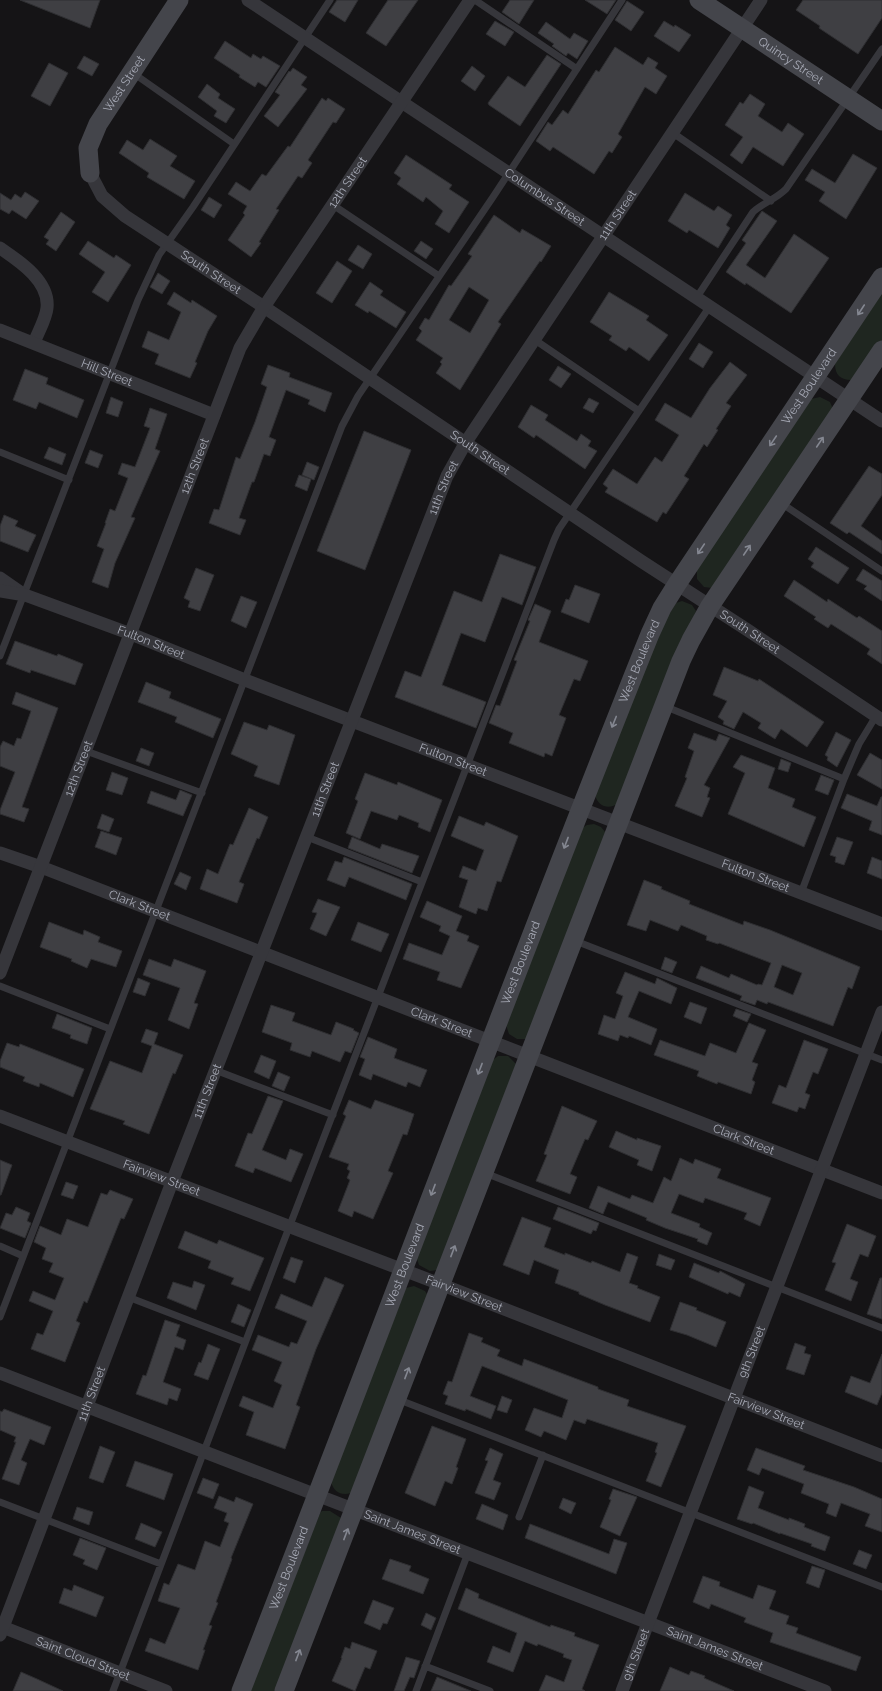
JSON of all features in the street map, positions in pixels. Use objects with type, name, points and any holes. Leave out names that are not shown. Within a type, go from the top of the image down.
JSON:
[{"type":"street","name":"West Street","points":[[90,173],[88,154],[90,139],[98,124],[179,0]]},
{"type":"street","name":"Columbus Street","points":[[248,0],[882,421]]},
{"type":"street","name":"12th Street","points":[[0,973],[240,348],[264,307],[470,0]]},
{"type":"street","name":"Quincy Street","points":[[699,0],[882,120]]},
{"type":"street","name":"11th Street","points":[[1,1629],[215,1070],[307,837],[446,476],[466,442],[761,0]]},
{"type":"street","name":"South Street","points":[[90,173],[105,200],[125,216],[264,307],[570,513],[879,718]]},
{"type":"street","points":[[0,248],[32,272],[47,301],[47,309],[34,343]]},
{"type":"street","name":"West Boulevard","points":[[242,1691],[318,1496],[402,1270],[580,808],[650,634],[662,608],[677,584],[882,277]]},
{"type":"street","name":"Hill Street","points":[[0,330],[214,415]]},
{"type":"street","points":[[284,1691],[355,1510],[440,1284],[618,823],[691,640],[710,606],[882,350]]},
{"type":"street","name":"Fulton Street","points":[[0,578],[24,595]]},
{"type":"street","name":"Fulton Street","points":[[0,591],[24,595],[131,634],[245,680],[882,924]]},
{"type":"street","name":"Clark Street","points":[[0,853],[41,867],[882,1193]]},
{"type":"street","name":"9th Street","points":[[622,1691],[823,1170],[882,1012]]},
{"type":"street","name":"Fairview Street","points":[[0,1116],[440,1284],[882,1456]]},
{"type":"street","name":"Saint James Street","points":[[0,1373],[825,1691]]},
{"type":"street","name":"Saint Cloud Street","points":[[1,1629],[166,1691]]},
{"type":"lane","points":[[0,656],[146,280],[158,255],[330,0]]},
{"type":"lane","points":[[475,0],[576,69]]},
{"type":"lane","points":[[0,1317],[342,426],[358,396],[371,379],[509,172],[622,0]]},
{"type":"lane","points":[[697,297],[753,212],[762,205],[771,201],[786,189],[882,49]]},
{"type":"lane","points":[[132,72],[234,144]]},
{"type":"lane","points":[[672,133],[771,201]]},
{"type":"lane","points":[[333,205],[439,276]]},
{"type":"lane","points":[[113,1691],[289,1227],[554,540],[570,513],[710,306]]},
{"type":"lane","points":[[535,340],[639,411]]},
{"type":"lane","points":[[0,452],[69,480]]},
{"type":"lane","points":[[780,502],[882,570]]},
{"type":"lane","points":[[664,706],[844,780]]},
{"type":"lane","points":[[801,893],[859,744],[879,718]]},
{"type":"lane","points":[[86,751],[202,793]]},
{"type":"lane","points":[[307,837],[422,882]]},
{"type":"lane","points":[[573,940],[882,1060]]},
{"type":"lane","points":[[0,986],[110,1029]]},
{"type":"lane","points":[[215,1070],[333,1115]]},
{"type":"lane","points":[[483,1172],[882,1328]]},
{"type":"lane","points":[[0,1246],[23,1256]]},
{"type":"lane","points":[[128,1297],[245,1342]]},
{"type":"lane","points":[[397,1398],[882,1587]]},
{"type":"lane","points":[[519,1517],[543,1455]]},
{"type":"lane","points":[[0,1502],[161,1564]]},
{"type":"lane","points":[[416,1691],[468,1553]]},
{"type":"lane","points":[[425,1666],[490,1691]]},
{"type":"shaded area","points":[[882,290],[882,341],[851,380],[844,379],[837,374],[835,364]]},
{"type":"shaded area","points":[[820,397],[830,402],[833,409],[712,588],[704,587],[697,579],[697,569],[811,399]]},
{"type":"shaded area","points":[[682,601],[692,605],[696,611],[619,803],[608,807],[601,805],[596,799],[595,795],[658,632],[676,603]]},
{"type":"shaded area","points":[[594,824],[601,827],[606,833],[527,1039],[517,1039],[509,1034],[506,1025],[582,828],[587,825]]},
{"type":"shaded area","points":[[498,1056],[508,1056],[516,1064],[438,1270],[430,1271],[419,1265],[416,1256],[493,1060]]},
{"type":"shaded area","points":[[414,1286],[425,1291],[429,1297],[351,1493],[344,1494],[338,1492],[331,1482],[406,1288]]},
{"type":"shaded area","points":[[322,1511],[330,1511],[341,1518],[279,1691],[250,1691],[320,1513]]},
{"type":"building","points":[[20,0],[100,0],[90,28]]},
{"type":"building","points":[[337,0],[358,0],[345,22],[329,12]]},
{"type":"building","points":[[388,0],[418,0],[386,46],[366,33]]},
{"type":"building","points":[[510,0],[534,0],[519,24],[502,12]]},
{"type":"building","points":[[585,0],[616,0],[607,14]]},
{"type":"building","points":[[803,0],[882,0],[882,18],[858,54],[819,28],[820,26],[796,10]]},
{"type":"building","points":[[627,1],[644,12],[631,31],[615,20]]},
{"type":"building","points":[[495,21],[514,32],[505,46],[486,34]]},
{"type":"building","points":[[664,21],[674,27],[675,25],[691,35],[679,52],[654,36]]},
{"type":"building","points":[[546,22],[570,39],[574,33],[588,41],[577,59],[568,53],[566,56],[552,46],[554,44],[538,33]]},
{"type":"building","points":[[225,41],[251,58],[253,54],[261,59],[263,56],[280,66],[266,87],[258,82],[255,87],[214,58]]},
{"type":"building","points":[[615,47],[643,65],[648,57],[658,63],[655,68],[667,76],[656,94],[645,87],[618,134],[622,137],[612,153],[609,151],[594,174],[553,147],[550,151],[536,141],[548,122],[552,125],[563,110],[568,114],[596,70],[599,72]]},
{"type":"building","points":[[547,55],[561,64],[520,126],[489,105],[488,103],[508,76],[525,87]]},
{"type":"building","points":[[84,56],[99,64],[92,76],[77,68]]},
{"type":"building","points":[[49,63],[68,73],[50,106],[31,96]]},
{"type":"building","points":[[472,66],[485,76],[475,91],[461,81]]},
{"type":"building","points":[[293,68],[307,77],[301,85],[307,89],[278,127],[264,116],[280,95],[275,92],[289,71],[290,72]]},
{"type":"building","points":[[207,84],[220,94],[218,98],[235,109],[226,123],[214,116],[217,111],[198,97]]},
{"type":"building","points":[[750,94],[765,104],[758,116],[782,132],[788,123],[804,134],[783,166],[753,147],[742,164],[730,155],[743,137],[725,125],[740,102],[743,104]]},
{"type":"building","points":[[322,98],[326,101],[328,98],[345,109],[336,123],[333,122],[308,160],[312,163],[302,178],[298,176],[276,209],[279,210],[259,242],[261,243],[251,257],[228,240],[245,215],[243,213],[247,206],[228,194],[236,182],[250,191],[262,174],[266,176],[288,146],[290,147]]},
{"type":"building","points":[[150,139],[177,156],[170,166],[195,181],[184,199],[147,177],[149,173],[119,153],[127,140],[143,150]]},
{"type":"building","points":[[853,154],[877,168],[846,219],[819,201],[825,192],[805,180],[812,169],[835,183]]},
{"type":"building","points":[[406,155],[452,185],[449,189],[469,202],[449,233],[435,224],[443,211],[426,197],[423,202],[397,184],[401,178],[394,173]]},
{"type":"building","points":[[25,192],[39,201],[26,219],[12,210],[9,214],[0,209],[0,193],[11,200],[15,194],[21,198]]},
{"type":"building","points":[[685,193],[714,211],[718,206],[732,215],[726,225],[730,228],[718,248],[689,230],[687,233],[668,221]]},
{"type":"building","points":[[209,197],[222,205],[214,218],[201,210]]},
{"type":"building","points":[[762,211],[777,221],[746,265],[765,278],[794,234],[829,258],[791,313],[746,283],[745,285],[726,272],[746,243],[742,240]]},
{"type":"building","points":[[61,212],[75,222],[56,251],[46,244],[49,240],[44,237]]},
{"type":"building","points":[[494,215],[520,233],[522,229],[551,246],[498,322],[501,324],[460,390],[436,373],[442,364],[440,362],[443,358],[416,340],[422,331],[419,328],[425,318],[429,320],[449,285],[451,286],[472,256],[468,254]],"holes":[[[469,287],[489,300],[470,333],[449,320]]]},
{"type":"building","points":[[88,241],[114,258],[116,255],[131,265],[108,302],[92,292],[105,272],[79,254]]},
{"type":"building","points":[[421,241],[433,249],[426,259],[414,251]]},
{"type":"building","points":[[358,245],[372,254],[363,269],[348,260]]},
{"type":"building","points":[[337,261],[352,271],[332,303],[316,293]]},
{"type":"building","points":[[158,273],[170,281],[162,294],[150,287]]},
{"type":"building","points":[[370,282],[383,291],[380,295],[406,312],[396,328],[369,311],[368,313],[355,305]]},
{"type":"building","points":[[174,292],[191,303],[192,300],[217,316],[208,331],[190,378],[155,364],[159,354],[142,347],[148,331],[169,340],[181,312],[167,304]]},
{"type":"building","points":[[609,292],[649,316],[646,320],[668,335],[649,361],[629,347],[626,351],[609,340],[612,336],[590,322]]},
{"type":"building","points":[[699,343],[713,352],[703,368],[689,359]]},
{"type":"building","points":[[730,362],[747,375],[726,403],[731,406],[716,429],[718,430],[707,447],[704,444],[684,476],[689,479],[666,514],[663,512],[657,522],[605,492],[608,488],[603,484],[613,469],[637,484],[655,457],[662,462],[679,435],[655,420],[665,403],[691,418],[710,388]]},
{"type":"building","points":[[268,365],[290,373],[289,377],[332,393],[325,412],[308,404],[310,400],[286,390],[269,437],[276,440],[270,456],[264,454],[239,518],[246,520],[240,535],[209,523],[214,509],[219,510],[236,457],[240,459],[255,422],[267,387],[261,384]]},
{"type":"building","points":[[558,366],[571,374],[561,388],[549,380]]},
{"type":"building","points":[[25,369],[48,378],[46,384],[84,400],[77,418],[39,402],[36,409],[13,400]]},
{"type":"building","points":[[111,397],[123,402],[118,417],[106,413]]},
{"type":"building","points":[[589,398],[599,403],[593,413],[583,408]]},
{"type":"building","points":[[531,405],[548,415],[545,420],[577,441],[581,434],[591,441],[588,446],[597,451],[585,469],[536,435],[534,438],[518,427]]},
{"type":"building","points":[[150,408],[167,414],[155,449],[160,451],[131,517],[135,518],[115,563],[108,588],[92,582],[104,549],[97,546],[110,509],[115,511],[128,478],[118,474],[122,463],[135,467],[150,428],[144,426]]},
{"type":"building","points":[[364,431],[411,450],[365,570],[317,551]]},
{"type":"building","points":[[49,447],[66,454],[62,465],[44,458]]},
{"type":"building","points":[[90,450],[103,455],[98,468],[85,463]]},
{"type":"building","points":[[307,462],[319,467],[314,480],[302,475]]},
{"type":"building","points":[[869,466],[882,474],[882,495],[861,526],[882,541],[882,554],[849,532],[847,534],[830,523]]},
{"type":"building","points":[[299,475],[311,479],[307,491],[295,486]]},
{"type":"building","points":[[4,515],[18,521],[15,526],[36,535],[28,552],[0,541],[0,526]]},
{"type":"building","points":[[816,547],[849,568],[838,584],[811,567],[814,563],[808,559]]},
{"type":"building","points":[[500,554],[536,567],[522,605],[502,597],[485,642],[461,633],[442,685],[486,702],[476,728],[395,697],[405,671],[421,677],[454,591],[482,602]]},
{"type":"building","points":[[196,568],[214,575],[200,611],[188,607],[190,601],[184,598]]},
{"type":"building","points":[[863,569],[882,581],[882,601],[864,589],[867,586],[856,580]]},
{"type":"building","points":[[794,580],[827,602],[828,599],[857,618],[859,616],[882,631],[882,664],[867,654],[870,649],[831,624],[828,628],[814,619],[816,617],[784,596]]},
{"type":"building","points":[[575,585],[600,594],[589,623],[561,612],[566,599],[569,600]]},
{"type":"building","points":[[241,596],[257,602],[246,628],[231,621]]},
{"type":"building","points":[[535,604],[551,611],[539,642],[588,661],[580,681],[574,679],[559,715],[566,718],[552,756],[545,753],[544,757],[509,743],[513,733],[489,723],[496,705],[500,706],[517,661],[514,660],[530,621],[528,620]]},
{"type":"building","points":[[15,641],[57,656],[58,654],[83,664],[75,685],[31,670],[30,673],[6,664]]},
{"type":"building","points":[[724,667],[758,681],[759,679],[824,722],[807,747],[781,729],[775,739],[758,728],[761,723],[743,712],[734,729],[723,724],[724,721],[718,717],[727,701],[713,695]]},
{"type":"building","points":[[146,682],[171,692],[169,698],[221,719],[213,738],[175,722],[177,717],[138,702]]},
{"type":"building","points":[[16,692],[58,708],[22,807],[29,809],[24,822],[0,814],[0,810],[15,772],[0,766],[0,747],[3,741],[14,746],[17,738],[21,739],[31,711],[12,704]]},
{"type":"building","points":[[244,722],[267,730],[269,725],[295,735],[279,785],[254,776],[258,766],[231,754]]},
{"type":"building","points":[[836,732],[851,740],[837,767],[827,760],[828,757],[825,755]]},
{"type":"building","points":[[694,733],[716,741],[719,734],[730,738],[704,785],[710,788],[707,797],[710,798],[702,817],[675,806],[687,778],[685,777],[694,751],[688,748]]},
{"type":"building","points":[[141,748],[154,753],[149,766],[136,761]]},
{"type":"building","points":[[870,753],[882,760],[882,789],[857,775]]},
{"type":"building","points":[[741,755],[775,768],[768,788],[795,799],[792,807],[816,817],[804,847],[728,814],[745,773],[733,767]]},
{"type":"building","points":[[781,759],[791,763],[788,772],[778,769]]},
{"type":"building","points":[[112,772],[128,778],[122,795],[106,790]]},
{"type":"building","points":[[365,773],[397,785],[398,782],[442,800],[430,832],[418,827],[419,823],[399,815],[397,820],[371,811],[360,839],[346,833],[358,801],[355,799]]},
{"type":"building","points":[[821,775],[834,780],[828,795],[815,790]]},
{"type":"building","points":[[180,790],[192,795],[183,816],[147,803],[151,791],[176,800]]},
{"type":"building","points":[[847,794],[877,806],[882,797],[882,835],[869,830],[872,821],[841,808]]},
{"type":"building","points":[[249,808],[268,817],[259,839],[257,838],[239,882],[244,884],[237,903],[200,889],[207,869],[218,874],[230,844],[233,845]]},
{"type":"building","points":[[102,814],[114,819],[109,832],[97,828]]},
{"type":"building","points":[[459,816],[484,826],[486,822],[518,836],[501,882],[497,881],[487,911],[478,908],[476,914],[459,907],[468,880],[459,877],[463,866],[476,871],[484,850],[451,836]]},
{"type":"building","points":[[101,831],[122,838],[116,855],[95,847]]},
{"type":"building","points":[[352,837],[380,849],[382,844],[419,856],[412,873],[348,848]]},
{"type":"building","points":[[837,837],[853,842],[844,865],[835,862],[836,857],[830,855]]},
{"type":"building","points":[[344,857],[412,884],[406,900],[349,877],[345,887],[327,880],[335,861],[342,863]]},
{"type":"building","points":[[872,857],[882,861],[882,879],[867,873]]},
{"type":"building","points":[[180,872],[191,877],[186,890],[174,884]]},
{"type":"building","points":[[644,880],[690,901],[689,904],[743,925],[744,921],[770,930],[860,967],[852,989],[848,987],[833,1026],[768,1002],[767,1004],[757,1000],[755,1005],[740,1000],[742,996],[696,978],[701,966],[729,978],[731,974],[757,985],[762,985],[771,963],[719,943],[706,940],[707,936],[681,925],[678,931],[650,920],[646,931],[627,925]],"holes":[[[782,965],[802,973],[793,995],[774,987]]]},
{"type":"building","points":[[318,899],[340,907],[326,936],[310,929],[317,913],[312,912]]},
{"type":"building","points":[[427,901],[462,916],[456,931],[469,936],[467,941],[479,946],[461,988],[437,980],[440,972],[403,959],[409,943],[442,955],[450,936],[439,931],[441,926],[420,917]]},
{"type":"building","points":[[49,922],[83,935],[84,930],[100,937],[98,942],[122,951],[116,967],[91,959],[87,968],[71,961],[72,959],[40,947]]},
{"type":"building","points":[[358,922],[389,934],[381,952],[351,940]]},
{"type":"building","points":[[665,957],[677,962],[672,973],[661,969]]},
{"type":"building","points":[[149,959],[171,967],[174,959],[206,971],[194,1003],[198,1004],[189,1029],[168,1020],[180,988],[143,975]]},
{"type":"building","points":[[625,972],[655,984],[657,978],[677,988],[671,1004],[639,991],[628,1017],[657,1029],[651,1045],[629,1036],[628,1038],[620,1035],[618,1041],[598,1034],[604,1015],[615,1019],[623,996],[616,993]]},
{"type":"building","points":[[138,978],[150,983],[145,996],[133,992]]},
{"type":"building","points":[[690,1002],[707,1008],[701,1024],[684,1017]]},
{"type":"building","points":[[271,1005],[295,1013],[292,1021],[331,1035],[336,1022],[354,1029],[353,1030],[359,1033],[351,1053],[345,1051],[340,1062],[312,1051],[310,1057],[290,1050],[292,1043],[262,1032]]},
{"type":"building","points":[[736,1009],[751,1014],[747,1022],[733,1016]]},
{"type":"building","points":[[57,1014],[92,1028],[87,1044],[70,1038],[71,1035],[52,1028]]},
{"type":"building","points":[[749,1023],[766,1030],[752,1062],[758,1064],[752,1080],[755,1082],[751,1094],[718,1082],[717,1084],[697,1076],[699,1071],[654,1055],[660,1040],[705,1056],[710,1043],[736,1053]]},
{"type":"building","points":[[146,1029],[158,1033],[154,1044],[183,1055],[175,1074],[173,1073],[149,1134],[123,1124],[125,1121],[90,1109],[110,1061],[142,1073],[152,1046],[141,1042]]},
{"type":"building","points":[[368,1037],[397,1049],[394,1058],[427,1070],[420,1087],[408,1082],[406,1087],[373,1074],[371,1080],[359,1075],[365,1059],[360,1057]]},
{"type":"building","points":[[804,1040],[828,1049],[818,1074],[813,1072],[805,1093],[810,1095],[805,1109],[799,1107],[797,1112],[772,1103],[779,1085],[786,1088]]},
{"type":"building","points":[[7,1043],[19,1047],[20,1044],[84,1069],[73,1097],[40,1083],[39,1087],[23,1081],[25,1077],[0,1067],[0,1061]]},
{"type":"building","points":[[261,1055],[276,1061],[269,1079],[254,1072]]},
{"type":"building","points":[[278,1072],[290,1077],[284,1091],[272,1086]]},
{"type":"building","points":[[268,1096],[283,1101],[262,1150],[286,1160],[290,1149],[303,1154],[291,1182],[255,1168],[253,1173],[235,1166],[248,1133],[252,1134]]},
{"type":"building","points":[[349,1100],[371,1109],[375,1100],[414,1114],[407,1135],[403,1134],[388,1171],[393,1173],[373,1219],[354,1211],[352,1217],[338,1211],[350,1180],[347,1178],[350,1171],[347,1169],[349,1164],[329,1157],[346,1116],[343,1114]]},
{"type":"building","points":[[562,1106],[597,1121],[588,1140],[585,1139],[570,1174],[577,1177],[570,1194],[536,1181],[547,1155],[544,1154]]},
{"type":"building","points":[[616,1131],[637,1140],[637,1138],[661,1146],[652,1171],[637,1165],[639,1160],[609,1147]]},
{"type":"building","points":[[680,1158],[693,1164],[695,1159],[721,1169],[717,1178],[771,1198],[760,1226],[744,1219],[747,1213],[705,1198],[703,1203],[679,1194],[671,1213],[700,1224],[699,1227],[712,1233],[707,1245],[697,1241],[698,1239],[665,1228],[646,1220],[647,1218],[608,1202],[603,1214],[589,1208],[598,1186],[630,1199],[632,1195],[653,1203],[664,1177],[671,1181]]},
{"type":"building","points":[[0,1160],[12,1165],[1,1195],[0,1195]]},
{"type":"building","points":[[66,1182],[78,1186],[73,1199],[61,1195]]},
{"type":"building","points":[[110,1190],[133,1199],[124,1219],[121,1218],[87,1303],[84,1301],[76,1321],[80,1323],[65,1362],[31,1349],[37,1333],[43,1335],[53,1311],[29,1301],[33,1291],[55,1300],[64,1278],[49,1272],[53,1263],[42,1259],[46,1248],[34,1242],[40,1226],[61,1235],[67,1219],[88,1227],[101,1193],[107,1195]]},
{"type":"building","points":[[16,1207],[30,1213],[27,1221],[31,1223],[25,1238],[0,1228],[6,1213],[12,1215]]},
{"type":"building","points":[[558,1207],[599,1223],[596,1231],[593,1230],[591,1234],[553,1219]]},
{"type":"building","points":[[522,1217],[551,1228],[544,1247],[565,1255],[565,1253],[591,1263],[592,1261],[620,1272],[627,1253],[638,1257],[629,1283],[638,1286],[637,1288],[660,1297],[650,1322],[605,1305],[579,1294],[579,1292],[555,1283],[559,1270],[534,1260],[529,1275],[503,1265]]},
{"type":"building","points":[[847,1224],[876,1236],[868,1257],[860,1254],[850,1279],[858,1282],[851,1301],[825,1290],[836,1263],[832,1262]]},
{"type":"building","points":[[185,1231],[217,1244],[219,1240],[264,1258],[250,1291],[231,1284],[234,1278],[208,1268],[211,1261],[178,1248]]},
{"type":"building","points":[[659,1254],[675,1260],[671,1270],[656,1265]]},
{"type":"building","points":[[291,1257],[303,1261],[295,1283],[283,1278]]},
{"type":"building","points":[[694,1263],[719,1273],[720,1271],[745,1284],[740,1297],[729,1292],[728,1294],[689,1277]]},
{"type":"building","points":[[325,1277],[344,1285],[316,1349],[296,1405],[300,1407],[285,1449],[246,1435],[254,1412],[239,1406],[243,1396],[273,1408],[282,1385],[274,1381],[282,1362],[252,1350],[258,1335],[289,1347],[291,1342],[297,1344],[307,1321],[275,1308],[281,1294],[312,1307]]},
{"type":"building","points":[[880,1278],[882,1278],[882,1319],[867,1314]]},
{"type":"building","points":[[194,1281],[205,1285],[196,1310],[167,1298],[173,1282],[192,1288]]},
{"type":"building","points":[[680,1302],[697,1308],[696,1310],[726,1322],[716,1347],[687,1335],[670,1330]]},
{"type":"building","points":[[238,1304],[251,1310],[244,1327],[231,1322]]},
{"type":"building","points":[[165,1320],[180,1325],[176,1336],[186,1340],[183,1350],[175,1347],[163,1382],[181,1389],[177,1401],[169,1398],[167,1405],[136,1394],[143,1375],[146,1376]]},
{"type":"building","points":[[469,1333],[483,1338],[481,1342],[500,1350],[497,1356],[522,1366],[524,1359],[629,1400],[627,1406],[686,1426],[661,1487],[646,1481],[657,1453],[655,1452],[658,1443],[587,1419],[585,1424],[574,1420],[566,1440],[544,1431],[541,1437],[525,1430],[534,1408],[562,1418],[568,1400],[482,1366],[470,1396],[496,1406],[491,1419],[466,1409],[465,1411],[445,1404],[448,1396],[443,1394],[448,1381],[452,1382]]},
{"type":"building","points":[[795,1343],[806,1347],[804,1353],[811,1355],[804,1375],[786,1369]]},
{"type":"building","points":[[208,1344],[220,1349],[208,1380],[194,1375],[199,1362],[201,1363]]},
{"type":"building","points":[[882,1354],[882,1393],[877,1405],[845,1392],[851,1376],[870,1383]]},
{"type":"building","points":[[502,1396],[512,1400],[507,1413],[497,1410]]},
{"type":"building","points":[[4,1409],[51,1427],[44,1445],[30,1439],[21,1460],[27,1463],[19,1485],[2,1479],[16,1442],[14,1442],[16,1437],[0,1430],[0,1411],[2,1412]]},
{"type":"building","points":[[432,1426],[466,1439],[456,1467],[458,1468],[452,1484],[445,1481],[435,1506],[405,1493]]},
{"type":"building","points":[[100,1446],[115,1452],[103,1483],[89,1478]]},
{"type":"building","points":[[490,1448],[503,1454],[493,1480],[501,1483],[494,1500],[475,1493],[488,1461],[485,1460]]},
{"type":"building","points":[[756,1448],[805,1466],[803,1470],[854,1487],[882,1499],[882,1532],[865,1526],[870,1514],[841,1503],[836,1517],[826,1513],[829,1504],[801,1493],[804,1484],[762,1468],[759,1475],[747,1470]]},
{"type":"building","points":[[135,1461],[173,1474],[164,1500],[126,1486]]},
{"type":"building","points":[[203,1478],[219,1484],[213,1499],[197,1493]]},
{"type":"building","points":[[749,1486],[764,1492],[758,1508],[789,1520],[789,1518],[805,1524],[804,1527],[830,1537],[825,1551],[811,1546],[812,1544],[780,1534],[753,1523],[752,1524],[737,1519]]},
{"type":"building","points":[[613,1489],[637,1497],[620,1536],[600,1527],[611,1500],[609,1499]]},
{"type":"building","points":[[219,1496],[234,1502],[236,1497],[253,1504],[231,1558],[232,1559],[216,1602],[218,1603],[209,1625],[212,1626],[203,1650],[205,1650],[198,1670],[145,1651],[150,1638],[165,1644],[180,1608],[158,1601],[164,1583],[169,1585],[178,1564],[195,1570],[205,1541],[220,1547],[229,1523],[224,1521],[227,1513],[214,1508]]},
{"type":"building","points":[[563,1498],[576,1503],[571,1514],[559,1508]]},
{"type":"building","points":[[482,1504],[508,1515],[503,1530],[476,1519]]},
{"type":"building","points":[[77,1507],[93,1512],[89,1525],[73,1519]]},
{"type":"building","points":[[141,1523],[162,1532],[155,1547],[135,1539]]},
{"type":"building","points":[[530,1524],[609,1554],[614,1539],[627,1543],[616,1574],[525,1538]]},
{"type":"building","points":[[80,1538],[106,1548],[97,1570],[83,1564],[85,1560],[73,1555]]},
{"type":"building","points":[[859,1550],[872,1555],[866,1569],[853,1564]]},
{"type":"building","points":[[390,1559],[411,1566],[409,1571],[429,1579],[423,1594],[382,1579]]},
{"type":"building","points":[[812,1566],[825,1570],[819,1588],[806,1583]]},
{"type":"building","points":[[703,1576],[720,1582],[719,1586],[753,1599],[758,1585],[776,1591],[769,1609],[789,1616],[786,1624],[798,1628],[796,1633],[861,1657],[856,1671],[770,1642],[773,1633],[744,1622],[746,1618],[711,1604],[709,1609],[693,1602]]},
{"type":"building","points":[[74,1585],[104,1597],[96,1617],[59,1603],[64,1588],[72,1591]]},
{"type":"building","points":[[466,1588],[479,1594],[478,1598],[550,1627],[551,1625],[575,1633],[574,1636],[599,1645],[582,1689],[585,1691],[539,1691],[546,1675],[564,1682],[572,1660],[563,1657],[564,1654],[538,1644],[537,1646],[525,1641],[513,1672],[487,1662],[493,1646],[510,1653],[517,1633],[458,1609]]},
{"type":"building","points":[[373,1600],[394,1608],[387,1624],[383,1623],[380,1630],[364,1623]]},
{"type":"building","points":[[426,1613],[436,1618],[431,1630],[421,1625]]},
{"type":"building","points":[[352,1642],[377,1651],[370,1669],[365,1667],[355,1691],[332,1681],[345,1647],[350,1649]]},
{"type":"building","points":[[406,1657],[420,1661],[414,1678],[410,1677],[404,1691],[394,1691]]},
{"type":"building","points":[[670,1667],[689,1675],[691,1671],[705,1676],[704,1678],[734,1691],[660,1691]]},
{"type":"building","points":[[21,1672],[37,1679],[63,1691],[13,1691]]},
{"type":"building","points":[[437,1677],[471,1691],[431,1691]]}]
